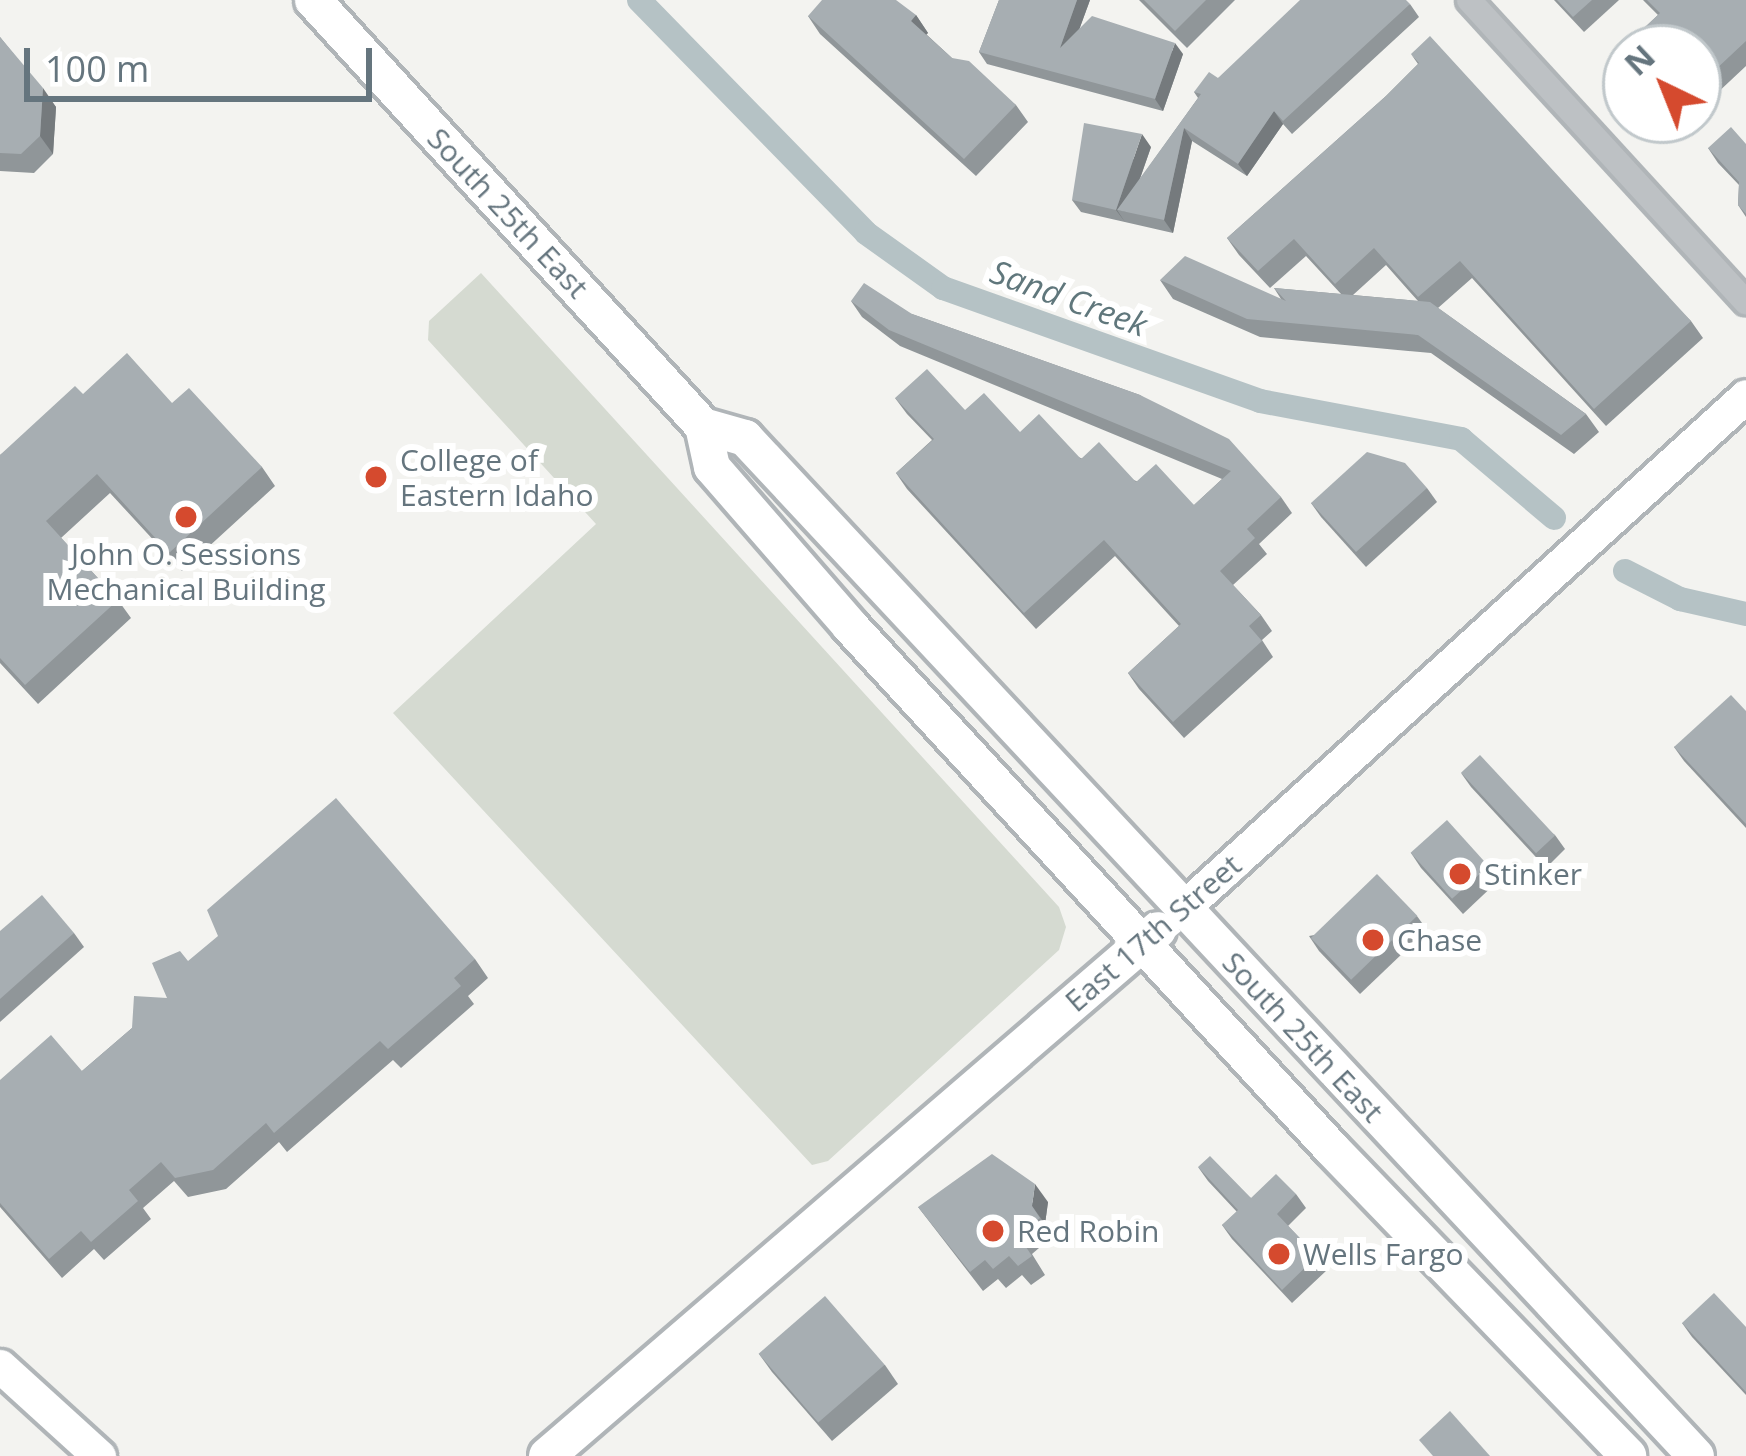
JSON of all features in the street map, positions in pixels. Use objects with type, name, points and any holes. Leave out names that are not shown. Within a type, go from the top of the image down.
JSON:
[{"type":"main road","name":"South 25th East","points":[[313,0],[704,425],[746,438],[1696,1456]]},
{"type":"main road","name":"East 17th Street","points":[[547,1456],[1182,909],[1746,396]]},
{"type":"main road","name":"South 25th East","points":[[704,425],[712,467],[1143,943],[1628,1456]]},
{"type":"main road","points":[[0,1366],[99,1456]]},
{"type":"street","points":[[1469,0],[1746,302]]},
{"type":"shaded area","points":[[481,273],[1059,907],[1066,927],[1059,950],[828,1161],[812,1165],[393,713],[596,524],[428,340],[429,321]]},
{"type":"building","points":[[822,0],[896,0],[916,15],[911,21],[952,58],[969,61],[1016,105],[964,159],[808,16]]},
{"type":"building","points":[[999,0],[1077,0],[1060,48],[1092,16],[1175,43],[1155,99],[979,52]]},
{"type":"building","points":[[1144,0],[1206,0],[1175,31]]},
{"type":"building","points":[[1300,0],[1406,0],[1410,4],[1283,121],[1274,111],[1238,164],[1184,128],[1164,220],[1117,210],[1201,94],[1194,92],[1209,72],[1218,78]]},
{"type":"building","points":[[1557,0],[1592,0],[1573,17]]},
{"type":"building","points":[[1647,0],[1746,0],[1746,41],[1722,64],[1722,24],[1648,24],[1660,13]]},
{"type":"building","points":[[1430,36],[1691,321],[1594,409],[1460,261],[1418,297],[1374,248],[1335,284],[1294,239],[1258,271],[1227,238],[1386,96],[1419,63],[1411,54]]},
{"type":"building","points":[[0,37],[43,88],[40,136],[21,154],[0,153]]},
{"type":"building","points":[[1084,123],[1142,134],[1116,210],[1072,200]]},
{"type":"building","points":[[1731,127],[1746,144],[1746,214],[1738,205],[1739,182],[1708,148],[1722,144],[1722,135]]},
{"type":"building","points":[[1185,256],[1286,301],[1274,288],[1430,302],[1586,414],[1561,435],[1418,335],[1247,319],[1160,280]]},
{"type":"building","points":[[864,283],[912,314],[1140,395],[1229,439],[1281,497],[1247,529],[1255,538],[1220,571],[1261,615],[1249,626],[1262,641],[1173,722],[1128,673],[1181,624],[1104,540],[1024,613],[896,473],[934,439],[895,398],[927,369],[965,410],[984,393],[1020,432],[1039,414],[1081,459],[1099,442],[1136,482],[1156,464],[1194,505],[1231,471],[889,330],[851,301]]},
{"type":"building","name":"John O. Sessions Mechanical Building","points":[[127,353],[172,403],[189,388],[262,467],[169,553],[97,474],[46,521],[118,600],[25,685],[0,658],[0,455],[75,386],[83,394]]},
{"type":"building","points":[[1367,452],[1405,463],[1427,488],[1356,552],[1311,503]]},
{"type":"building","points":[[1731,695],[1746,711],[1746,824],[1674,747]]},
{"type":"building","points":[[1480,755],[1555,835],[1536,853],[1461,773]]},
{"type":"building","points":[[336,798],[475,959],[454,978],[461,986],[388,1049],[380,1041],[274,1133],[266,1123],[213,1170],[175,1178],[161,1162],[129,1190],[138,1201],[91,1242],[81,1231],[49,1259],[0,1203],[0,1080],[51,1035],[82,1071],[132,1028],[134,996],[167,998],[152,963],[180,951],[188,961],[218,936],[207,910]]},
{"type":"building","name":"Stinker","points":[[1447,820],[1488,866],[1452,899],[1411,853]]},
{"type":"building","name":"Chase","points":[[1377,874],[1417,916],[1351,980],[1311,938]]},
{"type":"building","points":[[42,895],[74,933],[0,999],[0,931]]},
{"type":"building","name":"Red Robin","points":[[992,1154],[1035,1184],[1032,1206],[1040,1218],[1018,1235],[1032,1256],[1018,1266],[1009,1256],[993,1269],[985,1260],[970,1272],[918,1207]]},
{"type":"building","points":[[1210,1156],[1251,1198],[1276,1174],[1296,1194],[1277,1214],[1317,1256],[1282,1290],[1222,1225],[1238,1210],[1198,1167]]},
{"type":"building","points":[[1714,1293],[1746,1327],[1746,1392],[1682,1323]]},
{"type":"building","points":[[825,1296],[885,1365],[818,1422],[759,1354]]},
{"type":"building","points":[[1450,1411],[1490,1456],[1433,1456],[1419,1440]]},
{"type":"waterway","name":"Sand Creek","points":[[639,0],[866,233],[943,288],[1260,401],[1461,439],[1554,518]]},
{"type":"waterway","name":"Sand Creek","points":[[1625,571],[1680,599],[1746,614]]},
{"type":"place","name":"College of Eastern Idaho","points":[[376,477]]},
{"type":"place","name":"John O. Sessions Mechanical Building","points":[[186,517]]},
{"type":"place","name":"Stinker","points":[[1460,874]]},
{"type":"place","name":"Chase","points":[[1373,940]]},
{"type":"place","name":"Red Robin","points":[[993,1231]]},
{"type":"place","name":"Wells Fargo","points":[[1279,1254]]}]
